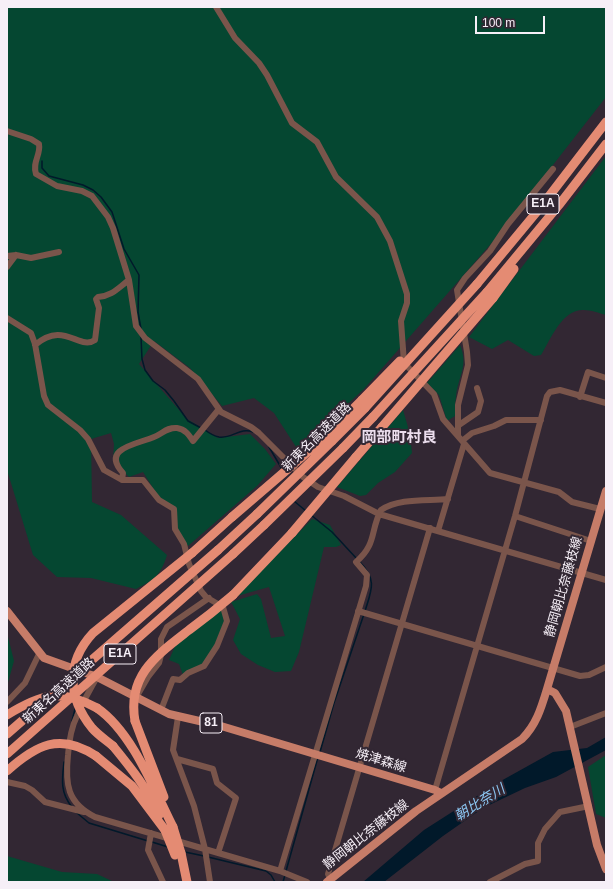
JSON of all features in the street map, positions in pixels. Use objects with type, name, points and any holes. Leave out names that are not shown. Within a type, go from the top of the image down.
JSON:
[{"type":"highway","name":"新東名高速道路","points":[[7,734],[218,550],[257,514],[328,439],[364,404],[477,284],[544,203],[606,122]]},
{"type":"highway","name":"新東名高速道路","points":[[7,754],[233,554],[343,448],[490,295],[606,144]]},
{"type":"highway","points":[[169,828],[164,798],[135,721],[133,709],[137,684],[149,664],[165,649],[233,596],[292,532],[382,427],[490,295]]},
{"type":"highway","points":[[169,828],[147,792],[113,746],[93,729],[78,704],[73,675],[78,653],[88,639],[113,615],[192,553],[232,517],[328,439]]},
{"type":"highway","points":[[7,715],[39,698],[53,695],[63,695],[77,698],[97,708],[114,723],[143,766],[169,828],[187,882]]},
{"type":"highway","points":[[7,771],[32,750],[52,744],[75,745],[96,756],[132,786],[169,828]]},
{"type":"highway","points":[[178,854],[181,882]]},
{"type":"main road","name":"静岡朝比奈藤枝線","points":[[547,690],[590,540],[606,491]]},
{"type":"main road","name":"焼津森線","points":[[7,611],[39,654],[51,661],[97,677],[161,710],[178,717],[221,726],[360,766],[438,791]]},
{"type":"main road","points":[[438,791],[522,739],[539,717],[547,690],[555,693],[562,703],[571,730],[597,845],[606,869]]},
{"type":"main road","name":"静岡朝比奈藤枝線","points":[[328,881],[416,811],[438,791]]},
{"type":"street","points":[[216,7],[235,38],[259,63],[292,123],[317,142],[336,177],[377,217],[390,241],[406,289],[407,303],[401,321],[404,363],[434,394],[443,419],[490,473],[559,492],[579,504],[603,504]]},
{"type":"street","points":[[7,131],[31,139],[39,144],[40,150],[34,162],[36,174],[57,186],[82,191],[92,196],[108,217],[129,280],[136,326],[145,338],[198,379],[219,409],[259,433],[303,477],[379,514],[606,580]]},
{"type":"street","points":[[438,531],[448,499],[461,441],[458,405],[467,371],[468,359],[457,290],[464,278],[490,251],[508,224],[553,170]]},
{"type":"street","points":[[7,256],[16,255],[31,258],[59,252]]},
{"type":"street","points":[[7,267],[16,255]]},
{"type":"street","points":[[35,345],[50,335],[60,335],[86,343],[92,343],[95,340],[99,308],[96,299],[98,297],[107,297],[114,293],[129,280]]},
{"type":"street","points":[[7,318],[31,333],[35,345],[44,396],[48,405],[80,430],[88,439],[104,470],[122,480],[143,480],[159,500],[174,509],[175,529],[184,544],[189,564],[202,591],[209,598],[220,604],[225,611],[227,621],[217,646],[204,666],[188,673],[180,680],[173,679],[161,710]]},
{"type":"street","points":[[580,397],[588,372],[606,378]]},
{"type":"street","points":[[459,425],[478,412],[481,401],[477,388]]},
{"type":"street","points":[[438,791],[547,396],[550,392],[560,390],[580,397],[606,403]]},
{"type":"street","points":[[122,480],[123,473],[115,464],[115,459],[122,448],[154,437],[171,428],[184,430],[193,441],[219,409]]},
{"type":"street","points":[[461,441],[472,433],[494,426],[506,420],[541,420]]},
{"type":"street","points":[[280,871],[367,580],[364,570],[356,562],[363,556],[371,544],[379,514],[388,505],[400,502],[448,499]]},
{"type":"street","points":[[515,516],[590,540]]},
{"type":"street","points":[[328,881],[328,874],[430,528]]},
{"type":"street","points":[[136,697],[148,677],[159,663],[163,632],[209,598]]},
{"type":"street","points":[[358,611],[580,676],[590,675],[606,667]]},
{"type":"street","points":[[7,702],[25,683],[39,654]]},
{"type":"street","points":[[87,813],[70,794],[66,779],[67,764],[73,726],[97,677]]},
{"type":"street","points":[[571,730],[606,713]]},
{"type":"street","points":[[178,717],[172,747],[194,806],[205,849],[210,882]]},
{"type":"street","points":[[177,759],[213,769],[217,783],[236,798],[218,853]]},
{"type":"street","points":[[7,782],[32,790],[45,802],[87,813],[291,874],[307,882]]},
{"type":"street","points":[[490,882],[525,864],[538,861],[538,843],[545,829],[560,812],[589,806]]},
{"type":"street","points":[[151,833],[148,850],[163,882]]},
{"type":"green space","points":[[7,7],[606,7],[606,97],[496,238],[364,389],[298,450],[274,413],[254,398],[222,406],[190,368],[154,341],[139,364],[187,419],[218,438],[250,434],[265,449],[276,464],[257,486],[188,546],[177,529],[176,509],[158,496],[143,472],[129,477],[113,461],[114,444],[111,433],[91,439],[92,502],[121,515],[167,555],[165,562],[156,576],[148,583],[136,589],[91,578],[57,577],[33,555],[7,470]]},
{"type":"green space","points":[[606,156],[606,315],[584,310],[569,314],[553,333],[541,355],[534,356],[508,340],[492,349],[469,337]]},
{"type":"green space","points":[[460,345],[463,365],[455,402],[455,416],[447,421],[439,395],[427,383]]},
{"type":"green space","points":[[403,410],[410,434],[412,453],[395,472],[378,483],[366,495],[360,496],[337,487]]},
{"type":"green space","points":[[312,519],[330,525],[341,545],[336,547],[324,547],[299,652],[291,671],[275,672],[258,665],[241,654],[233,640],[240,619],[231,602],[257,594],[261,599],[271,638],[285,636],[269,587],[237,596]]},
{"type":"green space","points":[[222,608],[224,622],[214,647],[201,667],[183,675],[179,664],[169,660],[176,644]]},
{"type":"green space","points":[[7,633],[14,661],[7,686]]},
{"type":"green space","points":[[606,755],[606,818],[596,814],[588,767]]},
{"type":"green space","points":[[7,856],[62,872],[97,874],[114,882],[7,882]]},
{"type":"water","name":"朝比奈川","points":[[606,737],[606,750],[556,777],[525,788],[483,808],[443,836],[384,882],[363,882],[424,830],[499,782],[553,752],[587,748]]},
{"type":"waterway","points":[[42,161],[42,168],[49,176],[83,185],[93,190],[101,197],[112,212],[124,249],[139,275],[138,312],[141,329]]},
{"type":"waterway","points":[[141,337],[142,359],[145,370],[153,381],[165,390],[188,421],[201,428]]},
{"type":"waterway","points":[[205,430],[219,437],[244,431],[253,432]]},
{"type":"waterway","points":[[269,447],[282,469]]},
{"type":"waterway","points":[[294,501],[306,511]]},
{"type":"waterway","points":[[311,515],[332,532],[357,559]]},
{"type":"waterway","points":[[360,562],[369,574],[372,585],[365,611]]},
{"type":"waterway","points":[[320,752],[334,703],[364,614]]},
{"type":"waterway","points":[[72,721],[75,709]]},
{"type":"waterway","points":[[286,871],[318,757]]},
{"type":"waterway","points":[[64,762],[62,780],[63,786],[65,796],[72,807]]},
{"type":"waterway","points":[[77,813],[89,823],[148,841]]},
{"type":"waterway","points":[[152,842],[168,847]]},
{"type":"waterway","points":[[185,852],[204,856]]},
{"type":"waterway","points":[[208,857],[266,871],[271,875],[275,882]]},
{"type":"waterway","points":[[283,882],[285,875]]},
{"type":"district","name":"岡部町村良","points":[[399,438]]}]
